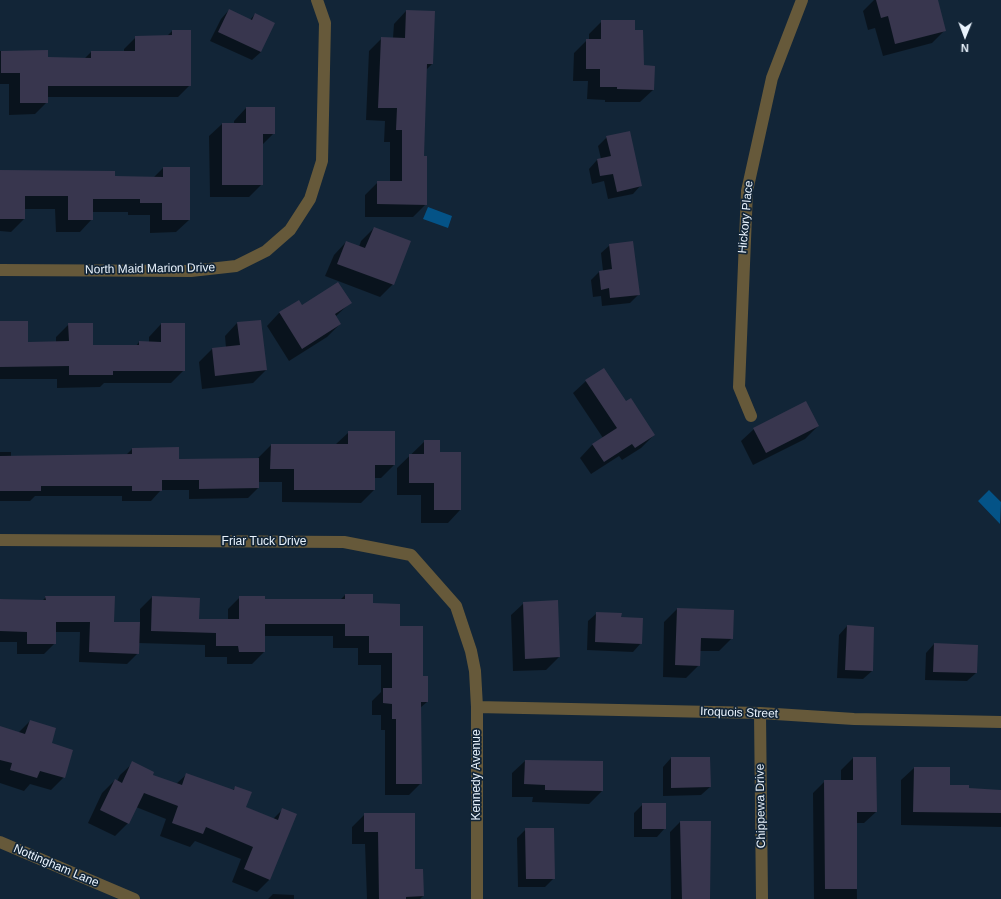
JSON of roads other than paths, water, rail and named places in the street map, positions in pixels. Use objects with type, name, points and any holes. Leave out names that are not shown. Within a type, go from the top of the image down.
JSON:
[{"type":"street","name":"North Maid Marion Drive","points":[[0,270],[191,271],[236,266],[266,251],[290,230],[310,199],[322,160],[325,23],[317,0]]},
{"type":"street","points":[[325,0],[325,23]]},
{"type":"street","name":"Hickory Place","points":[[751,416],[738,387],[747,191],[772,78],[802,0]]},
{"type":"street","name":"Friar Tuck Drive","points":[[0,540],[344,542],[411,555],[456,606],[471,651]]},
{"type":"street","name":"Kennedy Avenue","points":[[471,651],[475,671],[477,707],[477,899]]},
{"type":"street","name":"Iroquois Street","points":[[477,707],[760,713],[854,719],[1001,722]]},
{"type":"street","name":"Chippewa Drive","points":[[760,713],[762,899]]},
{"type":"street","name":"Nottingham Lane","points":[[0,842],[134,899]]},
{"type":"water","points":[[428,207],[452,216],[448,228],[423,219]]},
{"type":"water","points":[[989,490],[1001,502],[1000,524],[978,501]]}]
